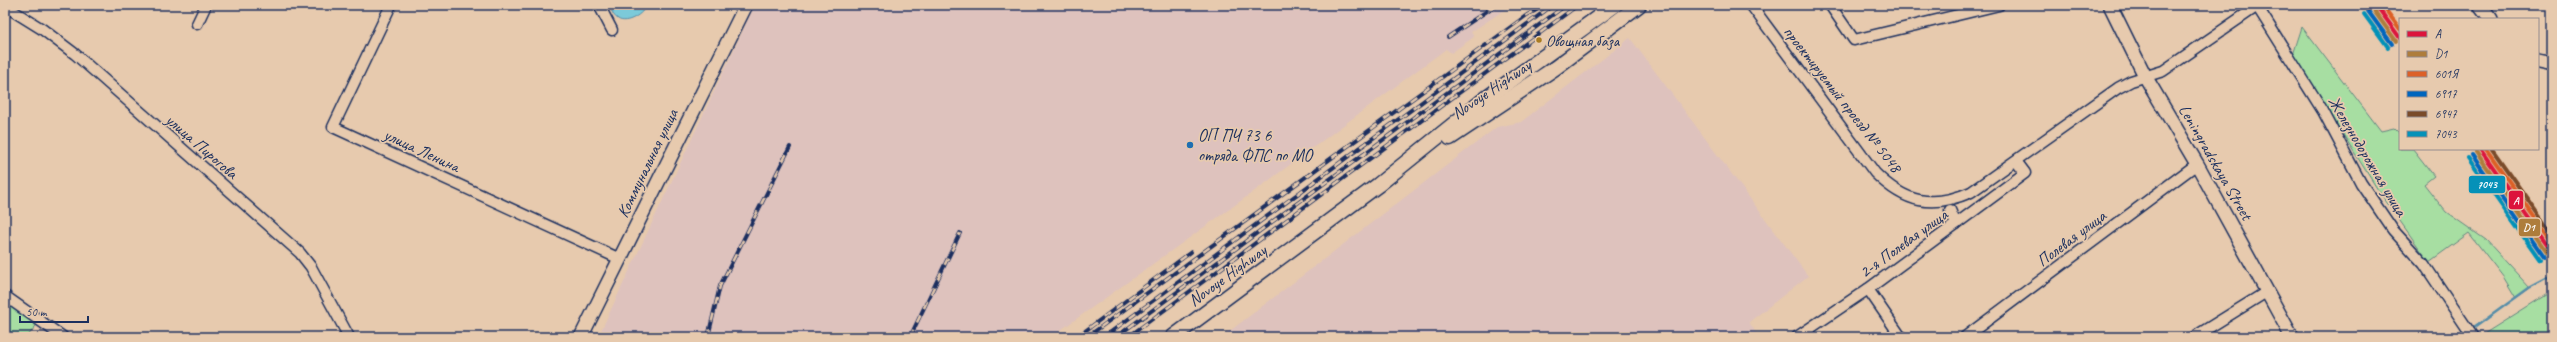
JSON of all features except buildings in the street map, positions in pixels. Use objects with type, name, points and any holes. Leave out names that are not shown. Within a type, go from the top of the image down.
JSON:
[{"type":"main road","name":"Novoye Highway","points":[[1174,337],[1378,185],[1480,103],[1615,5]]},
{"type":"main road","name":"Novoye Highway","points":[[1378,185],[1555,68],[1639,5]]},
{"type":"street","points":[[196,24],[206,5]]},
{"type":"street","name":"улица Ленина","points":[[391,5],[333,127],[620,259]]},
{"type":"street","points":[[599,5],[612,30]]},
{"type":"street","name":"Коммунальная улица","points":[[581,337],[746,5]]},
{"type":"street","name":"проектируемый проезд № 5048","points":[[1751,5],[1868,164],[1886,184],[1897,192],[1921,201],[1947,201],[1971,192],[2118,88],[2145,76]]},
{"type":"street","points":[[1830,5],[1854,40],[1999,5]]},
{"type":"street","name":"Leningradskaya Street","points":[[2110,5],[2145,76],[2197,164],[2292,337]]},
{"type":"street","points":[[2480,5],[2490,18]]},
{"type":"street","name":"улица Пирогова","points":[[5,6],[42,29],[75,54],[300,253],[312,267],[349,337]]},
{"type":"street","points":[[2145,76],[2163,71],[2258,6]]},
{"type":"street","name":"Железнодорожная улица","points":[[2258,6],[2323,111],[2362,183],[2393,230],[2424,264],[2473,337]]},
{"type":"street","points":[[2539,62],[2552,64]]},
{"type":"street","name":"2-я Полевая улица","points":[[1798,337],[1868,289],[2025,173],[2016,161]]},
{"type":"street","name":"Полевая улица","points":[[1965,337],[2197,164]]},
{"type":"street","points":[[1950,210],[1956,224]]},
{"type":"street","points":[[1868,289],[1901,337]]},
{"type":"street","points":[[2194,337],[2268,291]]},
{"type":"street","points":[[5,296],[63,337]]},
{"type":"shaded area","points":[[755,5],[1512,5],[1471,32],[1474,37],[1451,53],[1446,49],[1256,190],[1051,337],[598,337]]},
{"type":"shaded area","points":[[1630,38],[1808,276],[1749,322],[1756,333],[1750,337],[1222,337],[1497,127],[1521,122]]},
{"type":"green space","points":[[2302,27],[2381,131],[2394,128],[2399,133],[2399,150],[2414,150],[2434,176],[2424,184],[2446,212],[2486,240],[2530,288],[2516,298],[2504,278],[2469,233],[2429,262],[2378,190],[2293,55]]},
{"type":"green space","points":[[5,291],[43,317],[27,337],[5,337]]},
{"type":"green space","points":[[2552,291],[2552,337],[2479,337]]},
{"type":"water","points":[[610,5],[646,5],[642,12],[634,18],[625,21],[618,19],[615,16]]},
{"type":"waterway","points":[[2474,328],[2529,288],[2546,279],[2550,280]]},
{"type":"railway","points":[[1448,37],[1496,5]]},
{"type":"railway","points":[[1087,337],[1527,15],[1546,5]]},
{"type":"railway","points":[[1104,337],[1553,5]]},
{"type":"railway","points":[[1116,337],[1566,5]]},
{"type":"railway","points":[[1128,337],[1578,5]]},
{"type":"railway","points":[[708,337],[720,286],[790,147]]},
{"type":"railway","points":[[910,337],[960,233]]},
{"type":"railway","points":[[1077,337],[1191,252]]},
{"type":"transit line","name":"A","points":[[2376,5],[2399,37]]},
{"type":"transit line","name":"601Я","points":[[2382,5],[2399,28]]},
{"type":"transit line","name":"D1","points":[[2372,8],[2396,41]]},
{"type":"transit line","name":"6917","points":[[2368,11],[2392,44]]},
{"type":"transit line","name":"7043","points":[[2364,14],[2388,47]]},
{"type":"transit line","name":"A","points":[[2481,150],[2552,251]]},
{"type":"transit line","name":"601Я","points":[[2487,150],[2552,242]]},
{"type":"transit line","name":"6947","points":[[2493,150],[2552,234]]},
{"type":"transit line","name":"D1","points":[[2476,152],[2548,254]]},
{"type":"transit line","name":"6917","points":[[2472,155],[2544,257]]},
{"type":"transit line","name":"7043","points":[[2468,158],[2540,260]]},
{"type":"place","name":"Овощная база","points":[[1539,40]]},
{"type":"place","name":"ОП ПЧ 73 6 отряда ФПС по МО","points":[[1190,145]]}]
